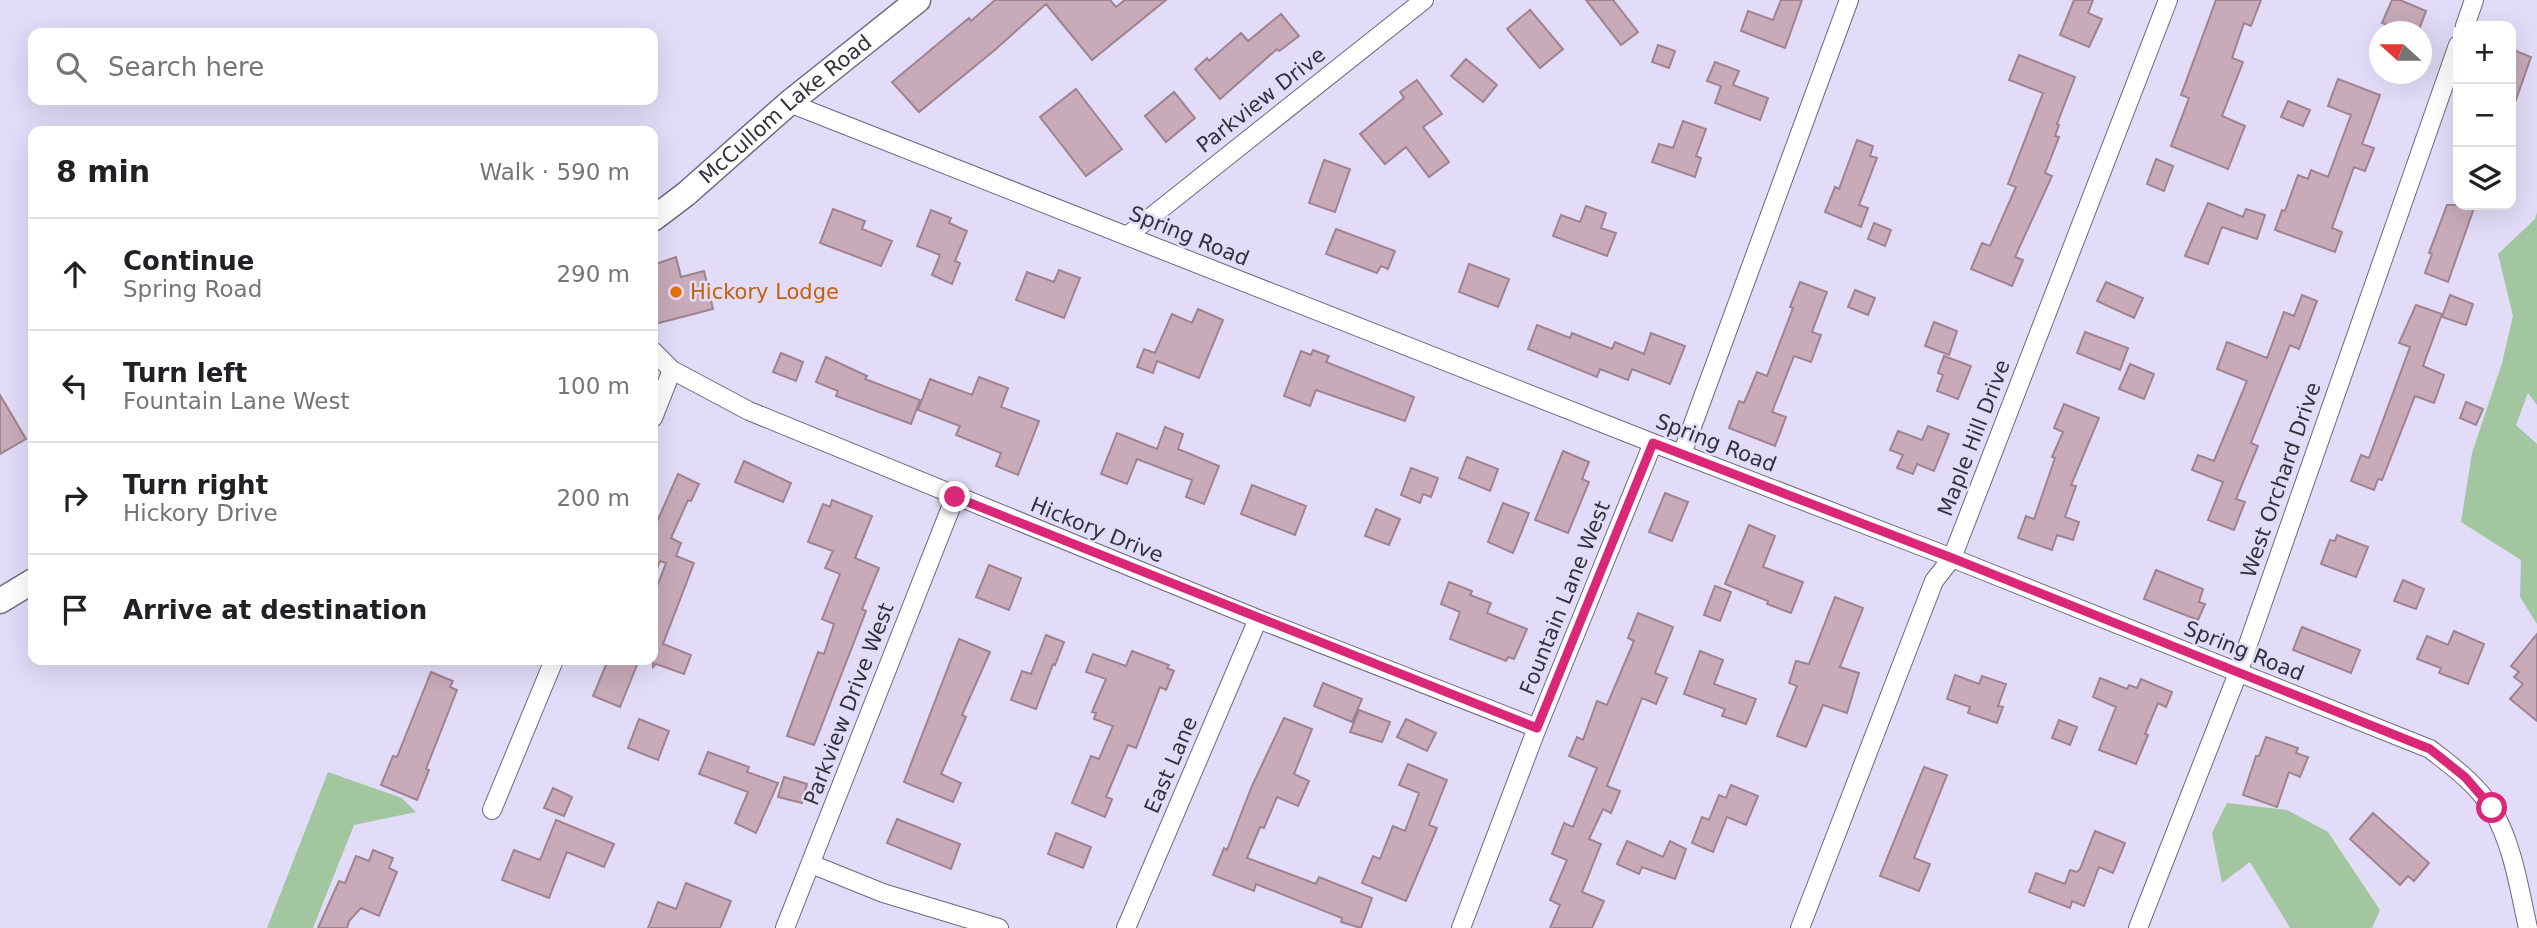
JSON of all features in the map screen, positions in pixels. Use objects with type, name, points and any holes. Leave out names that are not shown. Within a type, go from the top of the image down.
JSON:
[{"type":"street","name":"McCullom Lake Road","points":[[658,215],[686,194],[789,103],[918,0]]},
{"type":"street","name":"Parkview Drive","points":[[1127,236],[1424,0]]},
{"type":"street","points":[[1682,454],[1849,0]]},
{"type":"street","name":"Maple Hill Drive","points":[[1800,928],[1934,581],[1952,558],[2168,0]]},
{"type":"street","points":[[2467,21],[2474,0]]},
{"type":"street","name":"West Orchard Drive","points":[[2138,928],[2238,673],[2453,59]]},
{"type":"street","name":"Spring Road","points":[[789,103],[1952,558],[2430,749],[2465,777],[2492,808],[2510,849],[2528,928]]},
{"type":"street","name":"Hickory Drive","points":[[658,356],[672,370],[749,411],[1258,619],[1537,728]]},
{"type":"street","points":[[658,405],[672,370]]},
{"type":"street","name":"Fountain Lane West","points":[[1461,928],[1537,728],[1653,443]]},
{"type":"street","name":"Parkview Drive West","points":[[785,928],[955,497]]},
{"type":"street","points":[[0,601],[28,585]]},
{"type":"street","name":"East Lane","points":[[1126,928],[1258,619]]},
{"type":"street","points":[[492,810],[552,665]]},
{"type":"street","points":[[811,864],[883,893],[999,928]]},
{"type":"green space","points":[[2537,212],[2537,405],[2528,393],[2516,425],[2537,444],[2537,624],[2520,597],[2521,560],[2461,522],[2472,453],[2502,363],[2513,316],[2498,254],[2535,219]]},
{"type":"green space","points":[[328,772],[402,798],[416,812],[354,825],[313,928],[267,928]]},
{"type":"green space","points":[[2227,803],[2287,810],[2328,832],[2380,910],[2372,928],[2290,928],[2250,862],[2222,883],[2212,833]]},
{"type":"building","points":[[995,0],[1110,0],[1116,7],[1125,0],[1166,0],[1092,60],[1046,4],[919,112],[892,82],[969,18],[971,21]]},
{"type":"building","points":[[1586,0],[1613,0],[1638,32],[1621,45]]},
{"type":"building","points":[[1781,0],[1802,0],[1785,48],[1741,31],[1748,11],[1773,20]]},
{"type":"building","points":[[2074,0],[2093,0],[2088,13],[2102,19],[2089,47],[2060,35]]},
{"type":"building","points":[[2216,0],[2261,0],[2251,26],[2244,23],[2232,58],[2243,62],[2222,116],[2245,126],[2228,169],[2171,146],[2189,98],[2181,95]]},
{"type":"building","points":[[2392,0],[2400,0],[2426,11],[2422,21],[2383,21]]},
{"type":"building","points":[[1530,10],[1563,49],[1540,68],[1507,29]]},
{"type":"building","points":[[1281,14],[1299,36],[1279,51],[1277,49],[1220,99],[1195,69],[1207,58],[1209,61],[1241,33],[1248,41]]},
{"type":"building","points":[[1658,45],[1675,51],[1669,68],[1652,62]]},
{"type":"building","points":[[2516,51],[2531,57],[2516,100]]},
{"type":"building","points":[[2019,55],[2075,77],[2057,124],[2059,125],[2055,136],[2059,137],[2045,173],[2052,176],[2015,257],[2023,260],[2012,286],[1971,269],[1982,243],[1990,246],[2016,187],[2008,184],[2043,93],[2009,80]]},
{"type":"building","points":[[1466,59],[1497,85],[1483,102],[1451,76]]},
{"type":"building","points":[[1715,62],[1739,71],[1733,85],[1768,98],[1760,120],[1715,103],[1721,86],[1707,81]]},
{"type":"building","points":[[2338,79],[2380,95],[2362,144],[2374,148],[2365,171],[2354,167],[2332,228],[2342,232],[2335,252],[2275,230],[2298,175],[2308,179],[2311,170],[2328,177],[2351,115],[2328,106]]},
{"type":"building","points":[[1417,80],[1442,114],[1423,127],[1449,162],[1429,177],[1406,147],[1385,164],[1360,134],[1404,98],[1400,92]]},
{"type":"building","points":[[1076,89],[1122,149],[1086,176],[1040,117]]},
{"type":"building","points":[[1174,92],[1195,118],[1166,142],[1145,116]]},
{"type":"building","points":[[2288,101],[2310,110],[2303,126],[2281,117]]},
{"type":"building","points":[[1683,121],[1706,129],[1696,156],[1701,158],[1695,177],[1652,162],[1659,144],[1673,148]]},
{"type":"building","points":[[1857,140],[1873,146],[1870,156],[1877,158],[1859,205],[1868,208],[1861,227],[1825,212],[1835,187],[1839,189]]},
{"type":"building","points":[[2156,159],[2173,166],[2164,191],[2147,184]]},
{"type":"building","points":[[1324,160],[1350,169],[1335,212],[1309,203]]},
{"type":"building","points":[[2208,203],[2243,217],[2246,209],[2265,215],[2257,239],[2222,227],[2208,264],[2185,256]]},
{"type":"building","points":[[2447,205],[2453,205],[2453,210],[2473,210],[2448,282],[2425,273],[2432,254],[2429,253]]},
{"type":"building","points":[[1586,206],[1606,213],[1601,228],[1616,233],[1607,256],[1553,236],[1561,215],[1580,222]]},
{"type":"building","points":[[833,209],[865,221],[862,229],[892,241],[881,266],[820,243]]},
{"type":"building","points":[[931,210],[951,218],[949,223],[967,231],[955,261],[960,263],[952,284],[932,275],[940,255],[917,246]]},
{"type":"building","points":[[1874,223],[1891,230],[1885,246],[1868,239]]},
{"type":"building","points":[[1336,229],[1395,251],[1388,269],[1381,266],[1377,273],[1326,254]]},
{"type":"building","points":[[676,257],[681,277],[704,271],[713,309],[658,323],[658,263]]},
{"type":"building","points":[[1469,264],[1509,279],[1498,307],[1459,292]]},
{"type":"building","points":[[1059,270],[1080,278],[1064,318],[1016,300],[1027,272],[1054,282]]},
{"type":"building","points":[[1800,282],[1827,292],[1812,332],[1821,335],[1811,362],[1794,356],[1772,412],[1786,417],[1775,446],[1729,428],[1739,401],[1744,403],[1757,372],[1767,376]]},
{"type":"building","points":[[2106,282],[2143,298],[2134,318],[2097,301]]},
{"type":"building","points":[[1855,290],[1875,298],[1868,315],[1848,307]]},
{"type":"building","points":[[2302,295],[2317,301],[2299,349],[2290,345],[2251,443],[2258,446],[2236,499],[2245,502],[2234,530],[2208,520],[2223,482],[2192,470],[2198,455],[2214,461],[2247,381],[2217,369],[2227,342],[2267,358],[2284,312],[2294,316]]},
{"type":"building","points":[[2450,295],[2473,304],[2466,325],[2442,317]]},
{"type":"building","points":[[2416,305],[2442,314],[2423,366],[2444,375],[2434,403],[2415,396],[2382,480],[2378,479],[2374,490],[2351,481],[2361,455],[2369,458],[2410,347],[2399,343]]},
{"type":"building","points":[[1198,309],[1223,320],[1199,378],[1157,361],[1153,373],[1137,367],[1144,349],[1155,353],[1172,314],[1192,323]]},
{"type":"building","points":[[1934,322],[1957,331],[1949,355],[1925,346]]},
{"type":"building","points":[[1537,325],[1570,338],[1572,333],[1612,349],[1615,342],[1644,354],[1651,333],[1685,346],[1670,384],[1632,369],[1628,380],[1600,369],[1597,377],[1528,349]]},
{"type":"building","points":[[2085,332],[2128,348],[2120,370],[2077,353]]},
{"type":"building","points":[[1313,350],[1329,356],[1326,362],[1414,397],[1405,421],[1316,390],[1310,406],[1284,396],[1301,351],[1311,355]]},
{"type":"building","points":[[781,353],[803,362],[796,381],[773,372]]},
{"type":"building","points":[[1944,356],[1971,366],[1958,399],[1937,391],[1943,375],[1938,373]]},
{"type":"building","points":[[826,357],[867,376],[865,379],[920,400],[911,424],[836,396],[838,391],[816,382]]},
{"type":"building","points":[[2130,364],[2154,374],[2144,399],[2119,389]]},
{"type":"building","points":[[979,377],[1008,388],[1001,407],[1039,421],[1018,475],[996,466],[1001,453],[956,435],[960,426],[918,410],[930,379],[972,395]]},
{"type":"building","points":[[0,395],[26,439],[0,454]]},
{"type":"building","points":[[2466,402],[2483,409],[2476,425],[2460,418]]},
{"type":"building","points":[[2064,404],[2099,418],[2071,485],[2076,486],[2065,517],[2079,522],[2073,540],[2057,535],[2052,550],[2018,538],[2026,516],[2034,519],[2055,458],[2052,457],[2063,432],[2054,428]]},
{"type":"building","points":[[1928,426],[1949,434],[1934,471],[1917,464],[1913,474],[1897,468],[1903,455],[1890,450],[1898,431],[1922,440]]},
{"type":"building","points":[[1165,427],[1183,434],[1178,449],[1219,466],[1204,504],[1186,497],[1192,480],[1137,459],[1127,484],[1101,474],[1117,433],[1157,449]]},
{"type":"building","points":[[1563,451],[1589,462],[1582,479],[1589,482],[1568,533],[1535,520]]},
{"type":"building","points":[[1467,457],[1498,469],[1490,491],[1459,478]]},
{"type":"building","points":[[744,461],[791,483],[783,502],[735,482]]},
{"type":"building","points":[[1411,468],[1438,478],[1431,497],[1423,494],[1420,503],[1401,495]]},
{"type":"building","points":[[678,474],[699,484],[691,501],[688,500],[671,538],[681,543],[676,556],[694,563],[663,644],[691,655],[684,674],[658,665],[658,584],[666,563],[660,561],[658,566],[658,520]]},
{"type":"building","points":[[1252,485],[1306,506],[1295,535],[1241,514]]},
{"type":"building","points":[[1665,493],[1688,502],[1672,541],[1649,532]]},
{"type":"building","points":[[832,500],[872,516],[855,558],[879,568],[862,609],[866,611],[814,745],[787,736],[818,652],[824,654],[834,624],[822,619],[840,574],[825,568],[833,551],[808,542],[823,504],[830,507]]},
{"type":"building","points":[[1503,503],[1529,513],[1513,553],[1488,542]]},
{"type":"building","points":[[1376,509],[1400,519],[1389,545],[1365,536]]},
{"type":"building","points":[[1749,525],[1775,536],[1763,567],[1803,582],[1791,613],[1725,584]]},
{"type":"building","points":[[2337,535],[2368,547],[2356,577],[2321,564],[2330,540],[2335,541]]},
{"type":"building","points":[[989,565],[1021,578],[1009,610],[976,597]]},
{"type":"building","points":[[2156,570],[2203,589],[2199,602],[2205,604],[2198,620],[2144,599]]},
{"type":"building","points":[[2403,580],[2424,589],[2416,609],[2394,601]]},
{"type":"building","points":[[1449,582],[1472,591],[1470,595],[1491,603],[1487,613],[1527,629],[1514,659],[1508,657],[1506,661],[1450,639],[1460,612],[1441,604]]},
{"type":"building","points":[[1715,586],[1731,592],[1720,621],[1704,615]]},
{"type":"building","points":[[1835,597],[1863,608],[1840,667],[1859,673],[1847,713],[1823,705],[1806,747],[1777,736],[1797,686],[1789,683],[1796,661],[1809,664]]},
{"type":"building","points":[[1638,613],[1673,627],[1655,673],[1667,678],[1656,704],[1642,698],[1607,786],[1620,791],[1611,813],[1603,809],[1589,839],[1601,844],[1582,892],[1604,901],[1592,928],[1550,928],[1560,905],[1550,900],[1567,860],[1552,854],[1564,823],[1573,827],[1597,768],[1569,756],[1577,737],[1583,740],[1597,701],[1607,705],[1634,641],[1628,638]]},
{"type":"building","points":[[2302,627],[2360,650],[2351,673],[2293,650]]},
{"type":"building","points":[[2454,631],[2484,644],[2468,684],[2439,673],[2441,668],[2417,659],[2427,636],[2448,645]]},
{"type":"building","points":[[2537,634],[2537,721],[2510,699],[2523,684],[2514,677],[2519,672],[2511,666]]},
{"type":"building","points":[[1046,635],[1064,642],[1036,709],[1011,700],[1022,671],[1031,674]]},
{"type":"building","points":[[959,639],[990,652],[962,715],[966,717],[941,774],[961,783],[953,802],[904,782]]},
{"type":"building","points":[[1132,651],[1169,665],[1167,668],[1174,671],[1166,690],[1160,687],[1136,748],[1128,745],[1106,797],[1112,799],[1105,817],[1072,803],[1091,756],[1099,759],[1113,726],[1094,719],[1096,713],[1092,712],[1106,679],[1086,672],[1093,654],[1126,666]]},
{"type":"building","points":[[1700,651],[1723,660],[1714,684],[1756,699],[1746,724],[1722,716],[1725,709],[1684,694]]},
{"type":"building","points":[[606,665],[637,665],[620,707],[593,696]]},
{"type":"building","points":[[431,672],[453,681],[450,687],[457,690],[426,769],[429,770],[417,800],[381,785],[393,756],[397,757]]},
{"type":"building","points":[[1955,675],[1979,684],[1982,676],[2006,684],[1998,706],[2003,707],[1997,723],[1968,713],[1970,707],[1947,699]]},
{"type":"building","points":[[2100,678],[2127,689],[2129,685],[2137,688],[2141,679],[2172,692],[2166,707],[2158,703],[2136,764],[2099,750],[2116,707],[2093,697]]},
{"type":"building","points":[[1323,683],[1362,699],[1352,722],[1314,706]]},
{"type":"building","points":[[1359,710],[1390,722],[1382,742],[1350,732]]},
{"type":"building","points":[[1284,718],[1312,729],[1294,774],[1309,781],[1298,806],[1277,797],[1247,858],[1316,884],[1319,877],[1372,898],[1361,928],[1341,922],[1342,918],[1256,884],[1254,891],[1213,875],[1224,848],[1227,850],[1252,786]]},
{"type":"building","points":[[639,719],[669,731],[658,760],[628,748]]},
{"type":"building","points":[[1406,719],[1436,733],[1427,751],[1397,737]]},
{"type":"building","points":[[2059,720],[2077,727],[2070,745],[2052,738]]},
{"type":"building","points":[[2266,737],[2298,748],[2296,753],[2308,757],[2300,777],[2289,772],[2277,807],[2243,795],[2256,756],[2259,756]]},
{"type":"building","points":[[708,752],[749,767],[747,772],[778,783],[756,833],[735,823],[748,792],[699,774]]},
{"type":"building","points":[[1408,764],[1447,780],[1429,825],[1437,828],[1406,901],[1362,883],[1373,856],[1380,859],[1393,826],[1405,831],[1419,793],[1399,785]]},
{"type":"building","points":[[1924,767],[1947,775],[1914,858],[1930,864],[1919,891],[1880,876]]},
{"type":"building","points":[[784,777],[807,784],[802,803],[778,797]]},
{"type":"building","points":[[1731,785],[1758,796],[1746,825],[1727,817],[1713,852],[1692,843],[1702,817],[1709,820],[1719,795],[1726,798]]},
{"type":"building","points":[[553,788],[572,797],[564,816],[544,808]]},
{"type":"building","points":[[2373,813],[2429,863],[2414,881],[2408,876],[2400,885],[2350,839]]},
{"type":"building","points":[[897,819],[960,844],[951,869],[887,843]]},
{"type":"building","points":[[556,820],[614,844],[604,867],[567,852],[549,898],[502,880],[514,850],[540,860]]},
{"type":"building","points":[[2095,831],[2125,843],[2113,873],[2099,867],[2084,906],[2072,901],[2070,908],[2029,892],[2036,873],[2065,884],[2070,870],[2077,872],[2080,869]]},
{"type":"building","points":[[1056,833],[1091,847],[1083,868],[1048,854]]},
{"type":"building","points":[[1627,841],[1663,857],[1670,841],[1686,849],[1675,879],[1642,867],[1639,874],[1617,864]]},
{"type":"building","points":[[373,850],[393,858],[389,868],[397,872],[379,916],[361,908],[349,921],[347,928],[318,928],[339,881],[345,883],[356,856],[369,861]]},
{"type":"building","points":[[686,883],[731,901],[720,928],[648,928],[658,902],[676,909]]},
{"type":"place","name":"Hickory Lodge","points":[[676,292]]},
{"type":"route","points":[[955,497],[1537,728],[1653,443],[1952,558],[2430,749],[2465,777],[2492,808]]}]
